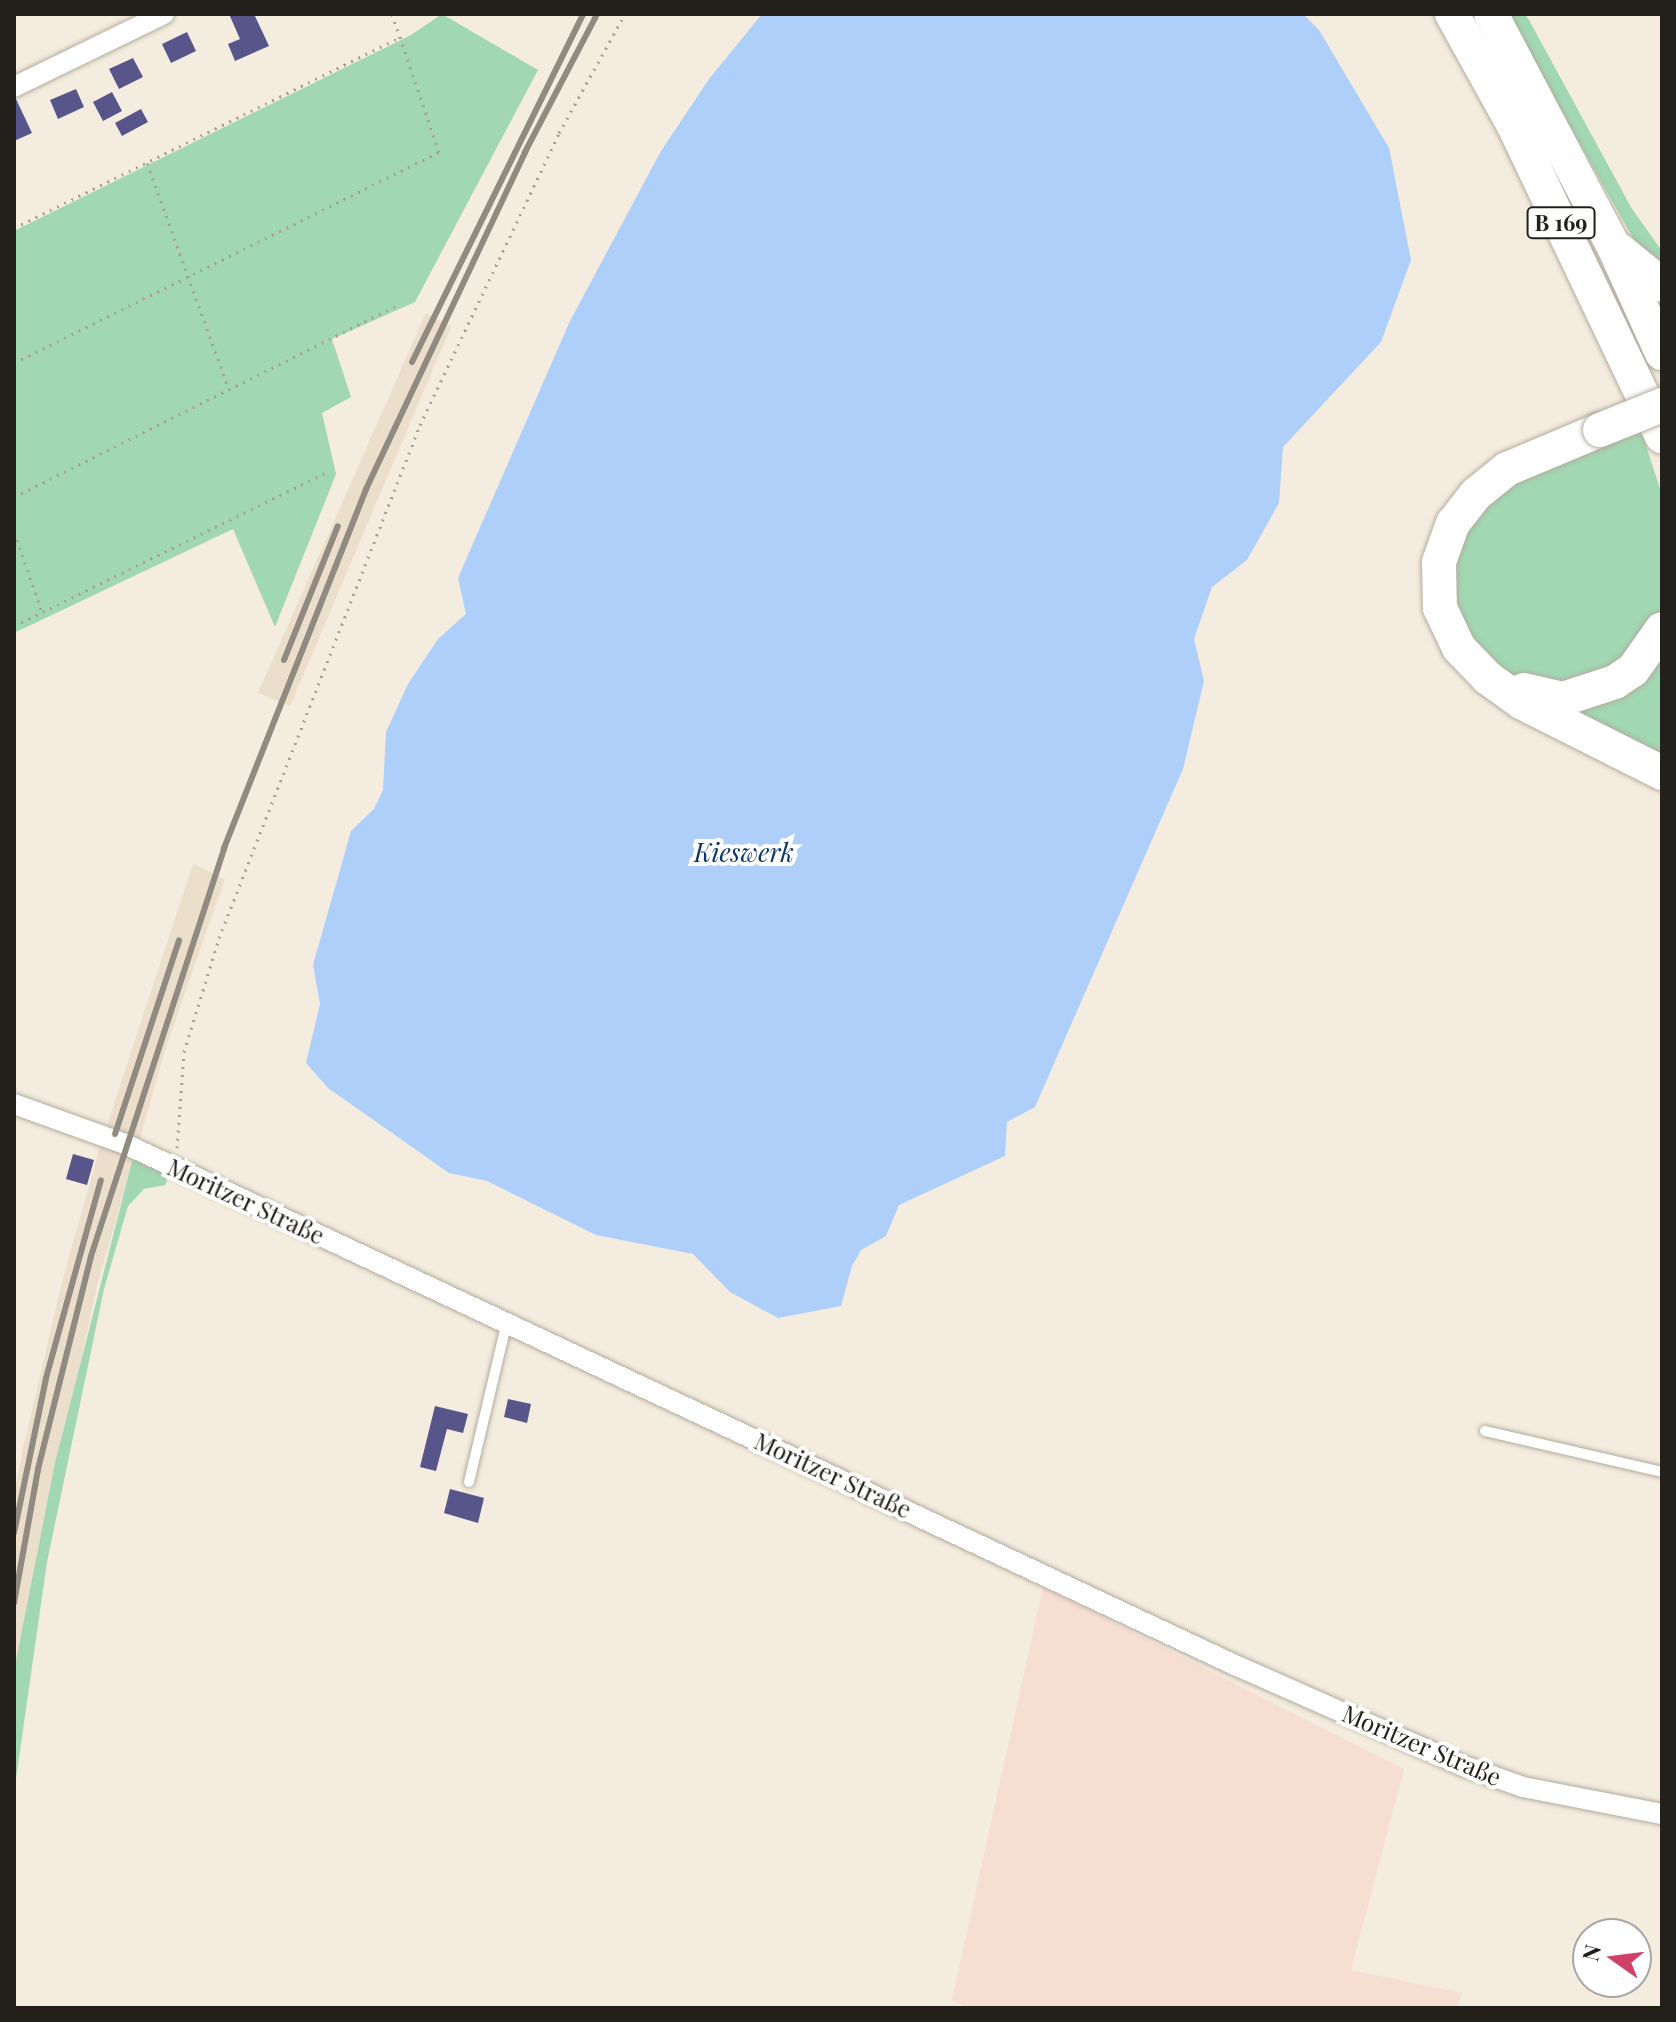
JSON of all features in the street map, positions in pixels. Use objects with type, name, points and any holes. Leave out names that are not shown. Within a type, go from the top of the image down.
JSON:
[{"type":"highway","name":"B 169","points":[[1452,14],[1514,126],[1662,436]]},
{"type":"highway","name":"B 169","points":[[1491,14],[1613,245],[1662,353]]},
{"type":"highway","name":"B 169","points":[[1613,245],[1662,285]]},
{"type":"highway","points":[[1662,405],[1507,469],[1476,494],[1453,523],[1439,562],[1440,608],[1459,648],[1521,702],[1662,773]]},
{"type":"highway","points":[[1499,685],[1563,699],[1615,682],[1633,670],[1662,629]]},
{"type":"street","points":[[14,87],[164,14]]},
{"type":"street","name":"Moritzer Straße","points":[[14,1104],[176,1168],[508,1321],[1237,1666],[1461,1765],[1523,1787],[1662,1814]]},
{"type":"lane","points":[[469,1482],[508,1321]]},
{"type":"lane","points":[[1485,1431],[1662,1472]]},
{"type":"path","points":[[14,363],[439,152],[392,14]]},
{"type":"path","points":[[176,1168],[184,1052],[230,908],[420,425],[559,133],[625,14]]},
{"type":"path","points":[[14,228],[401,37]]},
{"type":"path","points":[[147,162],[229,389]]},
{"type":"path","points":[[14,497],[396,306]]},
{"type":"path","points":[[14,626],[325,473]]},
{"type":"path","points":[[14,532],[42,613]]},
{"type":"shaded area","points":[[426,313],[451,327],[290,706],[258,693]]},
{"type":"shaded area","points":[[193,864],[225,879],[166,1047],[97,1286],[14,1671],[14,1494],[22,1453],[63,1278],[100,1147]]},
{"type":"shaded area","points":[[1043,1587],[1404,1769],[1351,1970],[1462,1993],[1457,2008],[967,2008],[952,2000]]},
{"type":"green space","points":[[442,14],[538,70],[415,302],[332,339],[351,397],[322,413],[336,474],[275,627],[233,529],[14,633],[14,231],[411,35]]},
{"type":"green space","points":[[1507,14],[1525,14],[1529,20],[1632,209],[1662,251],[1662,274],[1634,240]]},
{"type":"green space","points":[[1641,430],[1662,495],[1662,612],[1652,631],[1596,681],[1516,683],[1472,646],[1457,614],[1451,574],[1474,515],[1511,485]]},
{"type":"green space","points":[[1662,652],[1662,762],[1542,706]]},
{"type":"green space","points":[[133,1158],[170,1176],[165,1185],[144,1189],[128,1206],[104,1289],[47,1562],[14,1793],[14,1671],[55,1463]]},
{"type":"water","name":"Kieswerk","points":[[762,14],[1303,14],[1319,30],[1389,148],[1411,260],[1381,342],[1283,447],[1279,503],[1247,560],[1212,587],[1194,639],[1204,681],[1183,769],[1035,1107],[1007,1122],[1005,1156],[899,1205],[886,1236],[861,1250],[852,1266],[841,1306],[778,1318],[730,1292],[693,1254],[596,1235],[487,1181],[449,1173],[328,1088],[306,1063],[320,1004],[313,965],[351,831],[374,809],[383,790],[386,732],[408,684],[438,639],[466,614],[458,578],[570,321],[661,151],[709,79]]},
{"type":"building","points":[[229,14],[254,14],[269,46],[235,61],[228,44],[240,39]]},
{"type":"building","points":[[187,32],[196,51],[171,63],[162,44]]},
{"type":"building","points":[[133,58],[143,77],[119,89],[109,69]]},
{"type":"building","points":[[76,89],[84,107],[58,119],[50,100]]},
{"type":"building","points":[[112,92],[122,111],[103,121],[93,102]]},
{"type":"building","points":[[14,100],[32,133],[14,141]]},
{"type":"building","points":[[141,109],[148,122],[122,136],[115,123]]},
{"type":"building","points":[[73,1154],[94,1160],[87,1185],[66,1179]]},
{"type":"building","points":[[508,1399],[531,1404],[527,1423],[504,1417]]},
{"type":"building","points":[[435,1406],[468,1414],[463,1433],[447,1429],[436,1471],[420,1467]]},
{"type":"building","points":[[450,1489],[484,1498],[478,1523],[444,1513]]},
{"type":"railway","points":[[412,362],[583,14]]},
{"type":"railway","points":[[14,1603],[38,1469],[91,1256],[224,848],[366,489],[525,152],[597,14]]},
{"type":"railway","points":[[284,660],[338,526]]},
{"type":"railway","points":[[115,1134],[179,940]]},
{"type":"railway","points":[[14,1533],[46,1378],[101,1180]]}]
